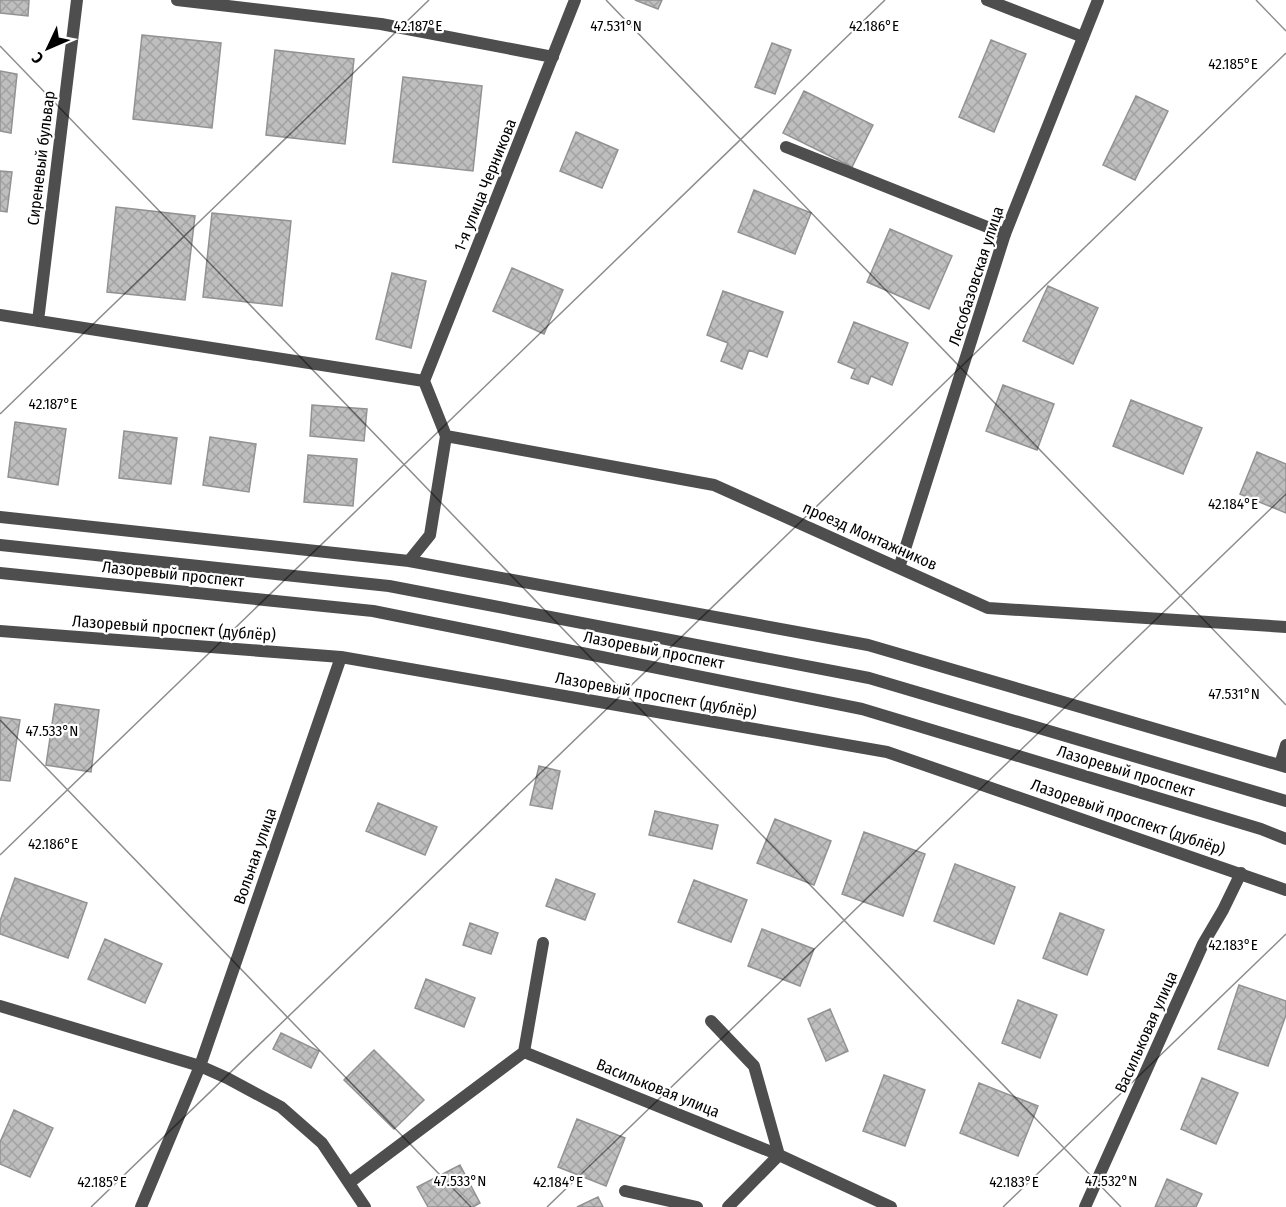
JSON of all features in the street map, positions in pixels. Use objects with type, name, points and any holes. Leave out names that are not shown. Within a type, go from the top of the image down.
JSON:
[{"type":"street","name":"Сиреневый бульвар","points":[[38,321],[77,0]]},
{"type":"street","points":[[177,0],[381,24],[553,57]]},
{"type":"street","name":"1-я улица Черникова","points":[[424,381],[575,0]]},
{"type":"street","points":[[987,0],[1083,37]]},
{"type":"street","name":"Лесобазовская улица","points":[[899,568],[1005,234],[1098,0]]},
{"type":"street","points":[[786,147],[1005,234]]},
{"type":"street","points":[[0,315],[424,381],[446,436],[430,535],[409,561]]},
{"type":"street","name":"проезд Монтажников","points":[[446,436],[714,485],[988,608],[1286,627]]},
{"type":"street","points":[[0,517],[409,561],[868,645],[1283,766],[1286,745]]},
{"type":"street","name":"Лазоревый проспект","points":[[0,545],[389,586],[869,678],[1286,801]]},
{"type":"street","name":"Лазоревый проспект","points":[[0,573],[373,611],[838,704],[885,716],[1286,838]]},
{"type":"street","name":"Лазоревый проспект (дублёр)","points":[[0,631],[341,657],[887,752],[1286,890]]},
{"type":"street","name":"Вольная улица","points":[[141,1207],[200,1066],[341,657]]},
{"type":"street","name":"Васильковая улица","points":[[1086,1207],[1203,944],[1241,873]]},
{"type":"street","points":[[349,1183],[524,1052],[543,943]]},
{"type":"street","points":[[0,1006],[200,1066],[281,1107],[322,1143],[364,1207]]},
{"type":"street","points":[[711,1021],[754,1066],[779,1155],[728,1207]]},
{"type":"street","name":"Васильковая улица","points":[[524,1052],[779,1155],[891,1207]]},
{"type":"street","points":[[626,1191],[697,1207]]},
{"type":"building","points":[[0,0],[29,0],[28,16],[0,13]]},
{"type":"building","points":[[635,0],[662,0],[658,9]]},
{"type":"building","points":[[142,35],[221,43],[212,128],[133,119]]},
{"type":"building","points":[[991,40],[1026,54],[994,132],[959,117]]},
{"type":"building","points":[[772,43],[791,50],[775,94],[755,87]]},
{"type":"building","points":[[275,50],[354,59],[345,144],[266,135]]},
{"type":"building","points":[[0,71],[17,74],[11,133],[0,131]]},
{"type":"building","points":[[403,77],[482,86],[473,171],[393,162]]},
{"type":"building","points":[[804,91],[873,125],[852,167],[783,133]]},
{"type":"building","points":[[1136,96],[1168,111],[1135,180],[1103,165]]},
{"type":"building","points":[[576,132],[618,150],[602,188],[560,171]]},
{"type":"building","points":[[0,171],[12,172],[7,212],[0,211]]},
{"type":"building","points":[[754,190],[811,213],[795,254],[738,232]]},
{"type":"building","points":[[116,207],[195,216],[185,300],[107,292]]},
{"type":"building","points":[[212,213],[291,221],[282,306],[203,297]]},
{"type":"building","points":[[890,229],[952,256],[929,309],[867,282]]},
{"type":"building","points":[[512,268],[563,290],[544,334],[493,311]]},
{"type":"building","points":[[392,273],[426,281],[411,348],[376,339]]},
{"type":"building","points":[[1048,286],[1098,308],[1073,364],[1023,341]]},
{"type":"building","points":[[723,291],[783,312],[767,357],[749,350],[742,369],[721,361],[728,343],[707,335]]},
{"type":"building","points":[[854,322],[908,343],[892,385],[871,376],[868,384],[851,378],[855,369],[838,362]]},
{"type":"building","points":[[1003,385],[1054,404],[1037,450],[986,431]]},
{"type":"building","points":[[1131,400],[1202,428],[1183,474],[1113,446]]},
{"type":"building","points":[[312,405],[367,409],[364,441],[310,436]]},
{"type":"building","points":[[15,422],[66,429],[58,485],[8,477]]},
{"type":"building","points":[[124,431],[177,438],[171,484],[119,478]]},
{"type":"building","points":[[210,437],[256,444],[249,492],[203,485]]},
{"type":"building","points":[[1257,452],[1286,464],[1286,513],[1240,494]]},
{"type":"building","points":[[308,455],[357,459],[353,506],[304,502]]},
{"type":"building","points":[[55,704],[99,710],[91,772],[46,765]]},
{"type":"building","points":[[0,717],[20,720],[10,781],[0,780]]},
{"type":"building","points":[[539,766],[560,771],[552,809],[530,805]]},
{"type":"building","points":[[378,803],[437,827],[425,855],[366,831]]},
{"type":"building","points":[[655,811],[718,825],[712,849],[649,835]]},
{"type":"building","points":[[775,819],[831,841],[814,885],[757,863]]},
{"type":"building","points":[[864,832],[925,854],[903,916],[842,894]]},
{"type":"building","points":[[955,864],[1015,887],[994,944],[934,921]]},
{"type":"building","points":[[15,878],[87,903],[68,958],[0,934],[0,921]]},
{"type":"building","points":[[556,879],[595,894],[585,920],[546,906]]},
{"type":"building","points":[[694,880],[747,900],[731,942],[678,922]]},
{"type":"building","points":[[1060,913],[1104,930],[1087,975],[1043,958]]},
{"type":"building","points":[[470,923],[498,933],[491,954],[463,945]]},
{"type":"building","points":[[762,929],[814,949],[800,986],[748,966]]},
{"type":"building","points":[[105,939],[162,964],[145,1003],[88,979]]},
{"type":"building","points":[[426,979],[475,998],[464,1027],[415,1008]]},
{"type":"building","points":[[1239,985],[1286,1001],[1286,1015],[1268,1066],[1218,1049]]},
{"type":"building","points":[[1018,1000],[1057,1015],[1040,1058],[1002,1043]]},
{"type":"building","points":[[830,1009],[848,1051],[826,1061],[808,1019]]},
{"type":"building","points":[[281,1033],[319,1051],[311,1068],[273,1049]]},
{"type":"building","points":[[374,1050],[424,1100],[394,1129],[344,1080]]},
{"type":"building","points":[[884,1075],[925,1090],[905,1146],[863,1131]]},
{"type":"building","points":[[1202,1078],[1238,1093],[1216,1144],[1181,1129]]},
{"type":"building","points":[[979,1083],[1038,1106],[1018,1156],[960,1133]]},
{"type":"building","points":[[14,1110],[53,1128],[30,1177],[0,1164],[0,1142]]},
{"type":"building","points":[[577,1119],[625,1138],[606,1186],[558,1167]]},
{"type":"building","points":[[460,1165],[480,1203],[473,1207],[428,1207],[417,1187]]},
{"type":"building","points":[[1167,1179],[1202,1194],[1196,1207],[1155,1207]]},
{"type":"building","points":[[598,1197],[603,1207],[577,1207]]}]
